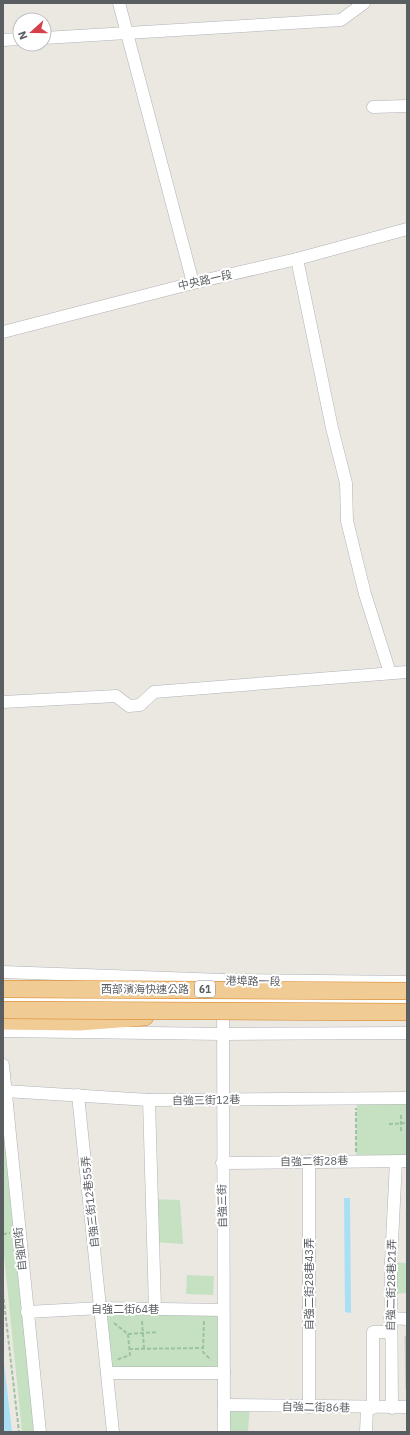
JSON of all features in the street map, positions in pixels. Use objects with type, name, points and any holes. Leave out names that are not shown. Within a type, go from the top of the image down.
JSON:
[{"type":"highway","points":[[3,981],[165,983],[194,989]]},
{"type":"highway","name":"西部濱海快速公路","points":[[3,989],[407,991]]},
{"type":"highway","name":"西部濱海快速公路","points":[[3,1010],[407,1012]]},
{"type":"highway","points":[[3,1021],[78,1022],[163,1016],[197,1010]]},
{"type":"street","points":[[119,3],[193,283]]},
{"type":"street","points":[[52,38],[341,20],[364,3]]},
{"type":"street","points":[[373,107],[407,106]]},
{"type":"street","name":"中央路一段","points":[[3,332],[193,283],[297,259],[407,229]]},
{"type":"street","points":[[297,259],[332,428],[346,483],[347,522],[365,594],[390,673]]},
{"type":"street","points":[[3,702],[116,696],[129,706],[140,705],[154,692],[407,672]]},
{"type":"street","name":"港埠路一段","points":[[3,972],[223,980],[407,982]]},
{"type":"street","name":"自強三街","points":[[223,980],[222,1162],[224,1432]]},
{"type":"street","name":"港埠路一段","points":[[3,998],[407,1002]]},
{"type":"street","points":[[3,1031],[223,1034],[407,1033]]},
{"type":"street","name":"自強四街","points":[[3,1066],[40,1432]]},
{"type":"street","name":"自強三街12巷","points":[[5,1091],[149,1100],[407,1098]]},
{"type":"street","name":"自強三街12巷55弄","points":[[78,1095],[113,1432]]},
{"type":"street","points":[[149,1100],[155,1308]]},
{"type":"street","name":"自強二街28巷43弄","points":[[309,1161],[309,1407]]},
{"type":"street","name":"自強二街28巷","points":[[222,1162],[401,1161]]},
{"type":"street","name":"自強二街28巷21弄","points":[[392,1408],[390,1332],[391,1262],[401,1161]]},
{"type":"street","name":"自強二街64巷","points":[[27,1312],[101,1308],[224,1310]]},
{"type":"street","points":[[390,1318],[407,1318]]},
{"type":"street","points":[[366,1432],[370,1408],[373,1332],[390,1332]]},
{"type":"street","points":[[107,1373],[224,1373]]},
{"type":"street","name":"自強二街86巷","points":[[224,1405],[407,1408]]},
{"type":"path","points":[[356,1161],[357,1098]]},
{"type":"path","points":[[401,1115],[401,1133]]},
{"type":"path","points":[[389,1124],[407,1124]]},
{"type":"path","points":[[3,1293],[19,1432]]},
{"type":"path","points":[[207,1318],[203,1322],[203,1352],[211,1360]]},
{"type":"path","points":[[142,1321],[144,1349]]},
{"type":"path","points":[[111,1322],[128,1334],[158,1332]]},
{"type":"path","points":[[115,1360],[130,1355],[128,1334]]},
{"type":"path","points":[[130,1349],[203,1348]]},
{"type":"green space","points":[[3,1067],[40,1432],[22,1432],[3,1245]]},
{"type":"green space","points":[[357,1098],[407,1099],[407,1162],[356,1161]]},
{"type":"green space","points":[[152,1199],[180,1200],[183,1244],[153,1242]]},
{"type":"green space","points":[[391,1262],[407,1263],[407,1293],[390,1294]]},
{"type":"green space","points":[[187,1275],[214,1276],[213,1295],[186,1294]]},
{"type":"green space","points":[[101,1308],[223,1310],[224,1373],[107,1373]]},
{"type":"green space","points":[[224,1405],[250,1406],[248,1432],[224,1432]]},
{"type":"water","points":[[344,1198],[350,1198],[351,1313],[345,1312]]},
{"type":"water","points":[[3,1355],[12,1432],[3,1432]]},
{"type":"building","points":[[405,1336],[407,1336],[407,1390],[406,1390]]}]
